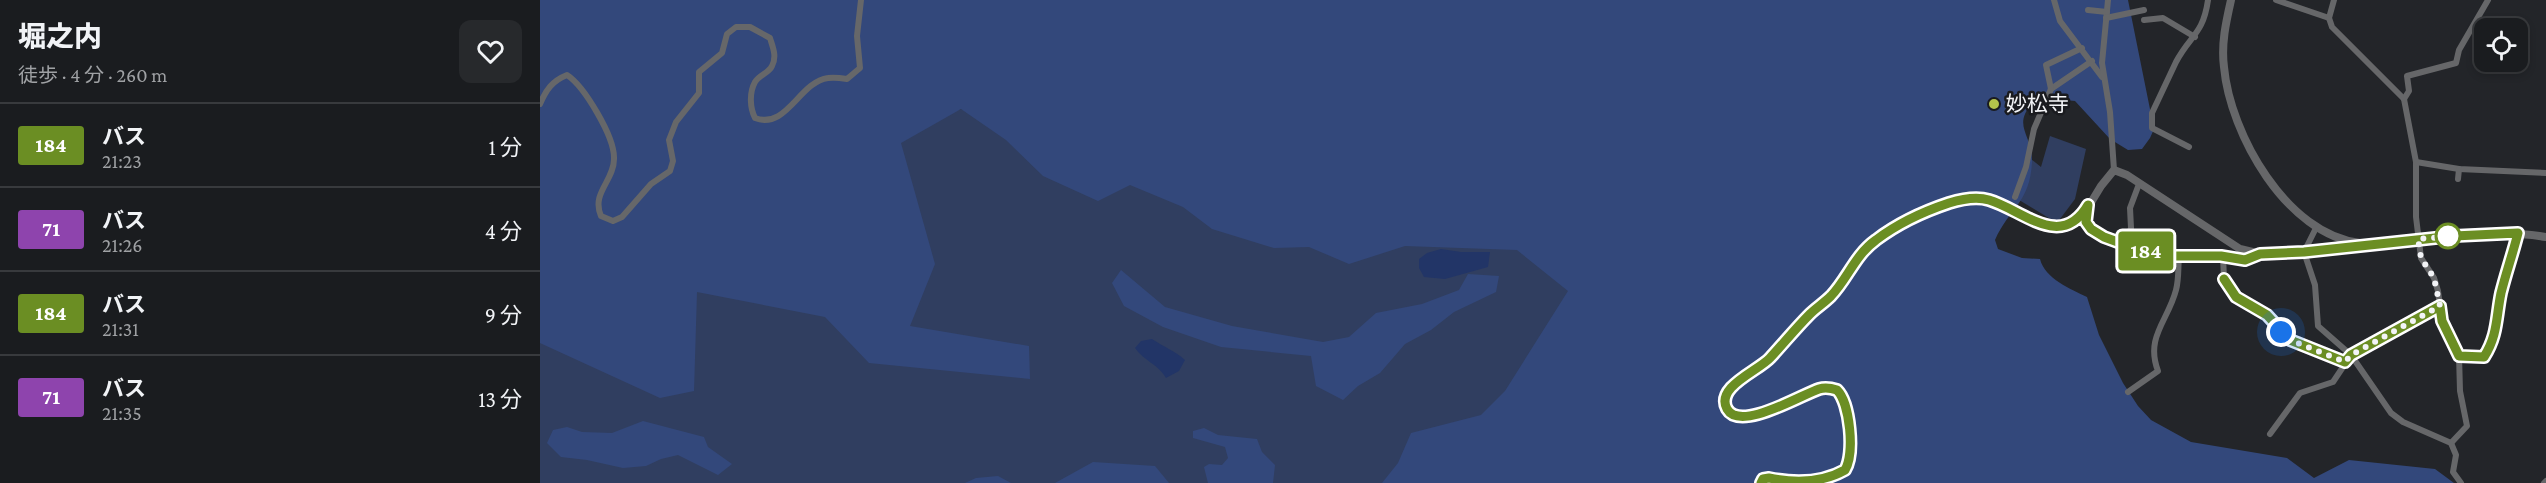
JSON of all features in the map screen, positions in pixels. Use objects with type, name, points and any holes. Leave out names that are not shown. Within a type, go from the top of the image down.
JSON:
[{"type":"street","points":[[540,104],[545,91],[557,79],[567,75],[574,80],[591,104],[604,126],[613,150],[611,174],[600,193],[598,203],[601,216],[613,221],[622,218],[651,184],[670,171],[674,161],[669,140],[676,122],[699,93],[699,72],[722,53],[727,34],[736,27],[750,27],[770,38],[775,54],[772,68],[755,81],[751,96],[751,110],[755,118],[765,122],[776,118],[816,82],[828,78],[847,79],[860,68],[857,36],[861,0]]},
{"type":"street","points":[[2054,0],[2060,21],[2092,61],[2103,80]]},
{"type":"street","points":[[1761,483],[1763,479],[1769,478],[1804,482],[1833,476],[1845,470],[1849,464],[1847,410],[1837,390],[1821,388],[1766,411],[1740,418],[1726,408],[1725,399],[1730,387],[1766,363],[1811,313],[1831,296],[1854,262],[1877,239],[1920,215],[1978,197],[1990,200],[2033,222],[2051,226],[2061,226],[2080,219],[2114,170],[2110,112],[2102,63],[2108,0]]},
{"type":"street","points":[[2189,147],[2152,128],[2151,120],[2152,113],[2178,59],[2205,20],[2208,0]]},
{"type":"street","points":[[2231,0],[2223,46],[2224,69],[2228,93],[2240,131],[2287,204],[2316,228],[2347,240],[2376,244]]},
{"type":"street","points":[[2276,0],[2295,3],[2329,18]]},
{"type":"street","points":[[2334,0],[2329,18],[2332,27],[2404,99],[2416,162],[2418,239],[2421,258],[2434,278],[2442,321],[2459,356],[2460,391],[2467,426],[2451,442]]},
{"type":"street","points":[[2404,99],[2409,91],[2407,76],[2456,63],[2459,50],[2488,0]]},
{"type":"street","points":[[2088,10],[2106,15],[2144,10]]},
{"type":"street","points":[[2144,20],[2163,18],[2195,37]]},
{"type":"street","points":[[2015,197],[2026,167],[2034,129],[2050,89],[2046,65],[2082,48]]},
{"type":"street","points":[[2050,89],[2092,61]]},
{"type":"street","points":[[2416,162],[2459,169],[2546,173]]},
{"type":"street","points":[[2458,179],[2459,169]]},
{"type":"street","points":[[2114,170],[2240,249],[2260,254],[2304,252],[2418,239],[2518,233],[2546,237]]},
{"type":"street","points":[[2126,243],[2131,228],[2130,208],[2139,184]]},
{"type":"street","points":[[2088,205],[2086,222],[2091,229],[2104,237],[2126,243],[2156,256],[2223,256],[2245,260],[2260,254]]},
{"type":"street","points":[[2316,228],[2304,252],[2314,285],[2318,326],[2351,355],[2391,413],[2403,422],[2451,442],[2456,455],[2454,472],[2461,483]]},
{"type":"street","points":[[2459,356],[2484,357],[2491,345],[2499,316],[2501,295],[2518,233]]},
{"type":"street","points":[[2128,392],[2158,371],[2152,355],[2156,335],[2176,290],[2179,256]]},
{"type":"street","points":[[2223,256],[2224,279],[2236,297],[2267,315],[2290,340],[2345,362]]},
{"type":"street","points":[[2270,434],[2300,393],[2333,382],[2351,355],[2440,306]]},
{"type":"shaded area","points":[[540,0],[2128,0],[2154,129],[2150,138],[2142,149],[2128,150],[2110,139],[2075,101],[2055,99],[2033,102],[2027,111],[2023,125],[2031,152],[2030,176],[2023,196],[1995,240],[1998,249],[2022,258],[2040,259],[2053,278],[2087,297],[2099,335],[2123,383],[2138,406],[2151,420],[2191,442],[2287,458],[2314,478],[2349,460],[2435,469],[2454,483],[1382,483],[1398,463],[1411,433],[1481,415],[1505,391],[1568,291],[1517,250],[1405,246],[1349,264],[1309,247],[1274,248],[1212,229],[1183,207],[1130,185],[1098,201],[1043,176],[1006,140],[961,109],[901,143],[935,264],[910,326],[1029,346],[1030,379],[869,363],[825,317],[697,292],[694,391],[660,398],[540,343]]},
{"type":"shaded area","points":[[961,109],[1590,246],[1494,483],[540,483],[540,273]]},
{"type":"shaded area","points":[[2050,136],[2086,149],[2075,199],[2057,223],[1991,183],[2026,155],[2041,167]]},
{"type":"shaded area","points":[[1441,249],[1490,252],[1488,267],[1445,279],[1424,277],[1419,268],[1419,259],[1427,253]]},
{"type":"shaded area","points":[[1121,270],[1165,307],[1232,326],[1323,342],[1349,337],[1376,313],[1422,304],[1459,290],[1468,274],[1499,276],[1496,292],[1454,312],[1431,330],[1405,344],[1380,373],[1358,386],[1343,400],[1316,386],[1311,356],[1221,347],[1163,327],[1124,306],[1112,283]]},
{"type":"shaded area","points":[[1152,339],[1185,360],[1179,371],[1166,378],[1135,348],[1141,341]]},
{"type":"shaded area","points":[[643,421],[704,437],[708,447],[732,464],[718,475],[678,455],[646,466],[623,468],[561,457],[547,443],[553,430],[567,427],[582,432],[612,433]]},
{"type":"shaded area","points":[[1204,428],[1218,435],[1257,439],[1262,452],[1275,465],[1273,483],[1208,483],[1204,467],[1209,464],[1222,465],[1228,458],[1225,447],[1193,438],[1193,431]]},
{"type":"shaded area","points":[[1093,462],[1155,466],[1169,483],[1055,483]]},
{"type":"shaded area","points":[[998,476],[1011,483],[965,483],[976,478]]},
{"type":"bus line","name":"184","points":[[1761,483],[1763,479],[1769,478],[1804,482],[1833,476],[1845,470],[1851,458],[1847,410],[1837,390],[1821,388],[1766,411],[1740,418],[1726,408],[1725,399],[1730,387],[1766,363],[1811,313],[1831,296],[1863,250],[1877,239],[1920,215],[1949,203],[1978,197],[1990,200],[2033,222],[2061,226],[2080,219],[2088,205],[2086,222],[2091,229],[2104,237],[2126,243],[2156,256],[2221,256],[2245,260],[2260,254],[2304,252],[2488,233],[2518,233],[2501,295],[2499,316],[2491,345],[2484,357],[2459,356],[2442,321],[2440,306],[2351,355],[2345,362],[2290,340],[2267,315],[2236,297],[2227,287],[2224,279]]},
{"type":"place","name":"妙松寺","points":[[1994,104]]},
{"type":"route","points":[[2281,332],[2290,340],[2345,362],[2351,355],[2440,306],[2434,278],[2421,258],[2418,239],[2454,236],[2448,236]]}]
